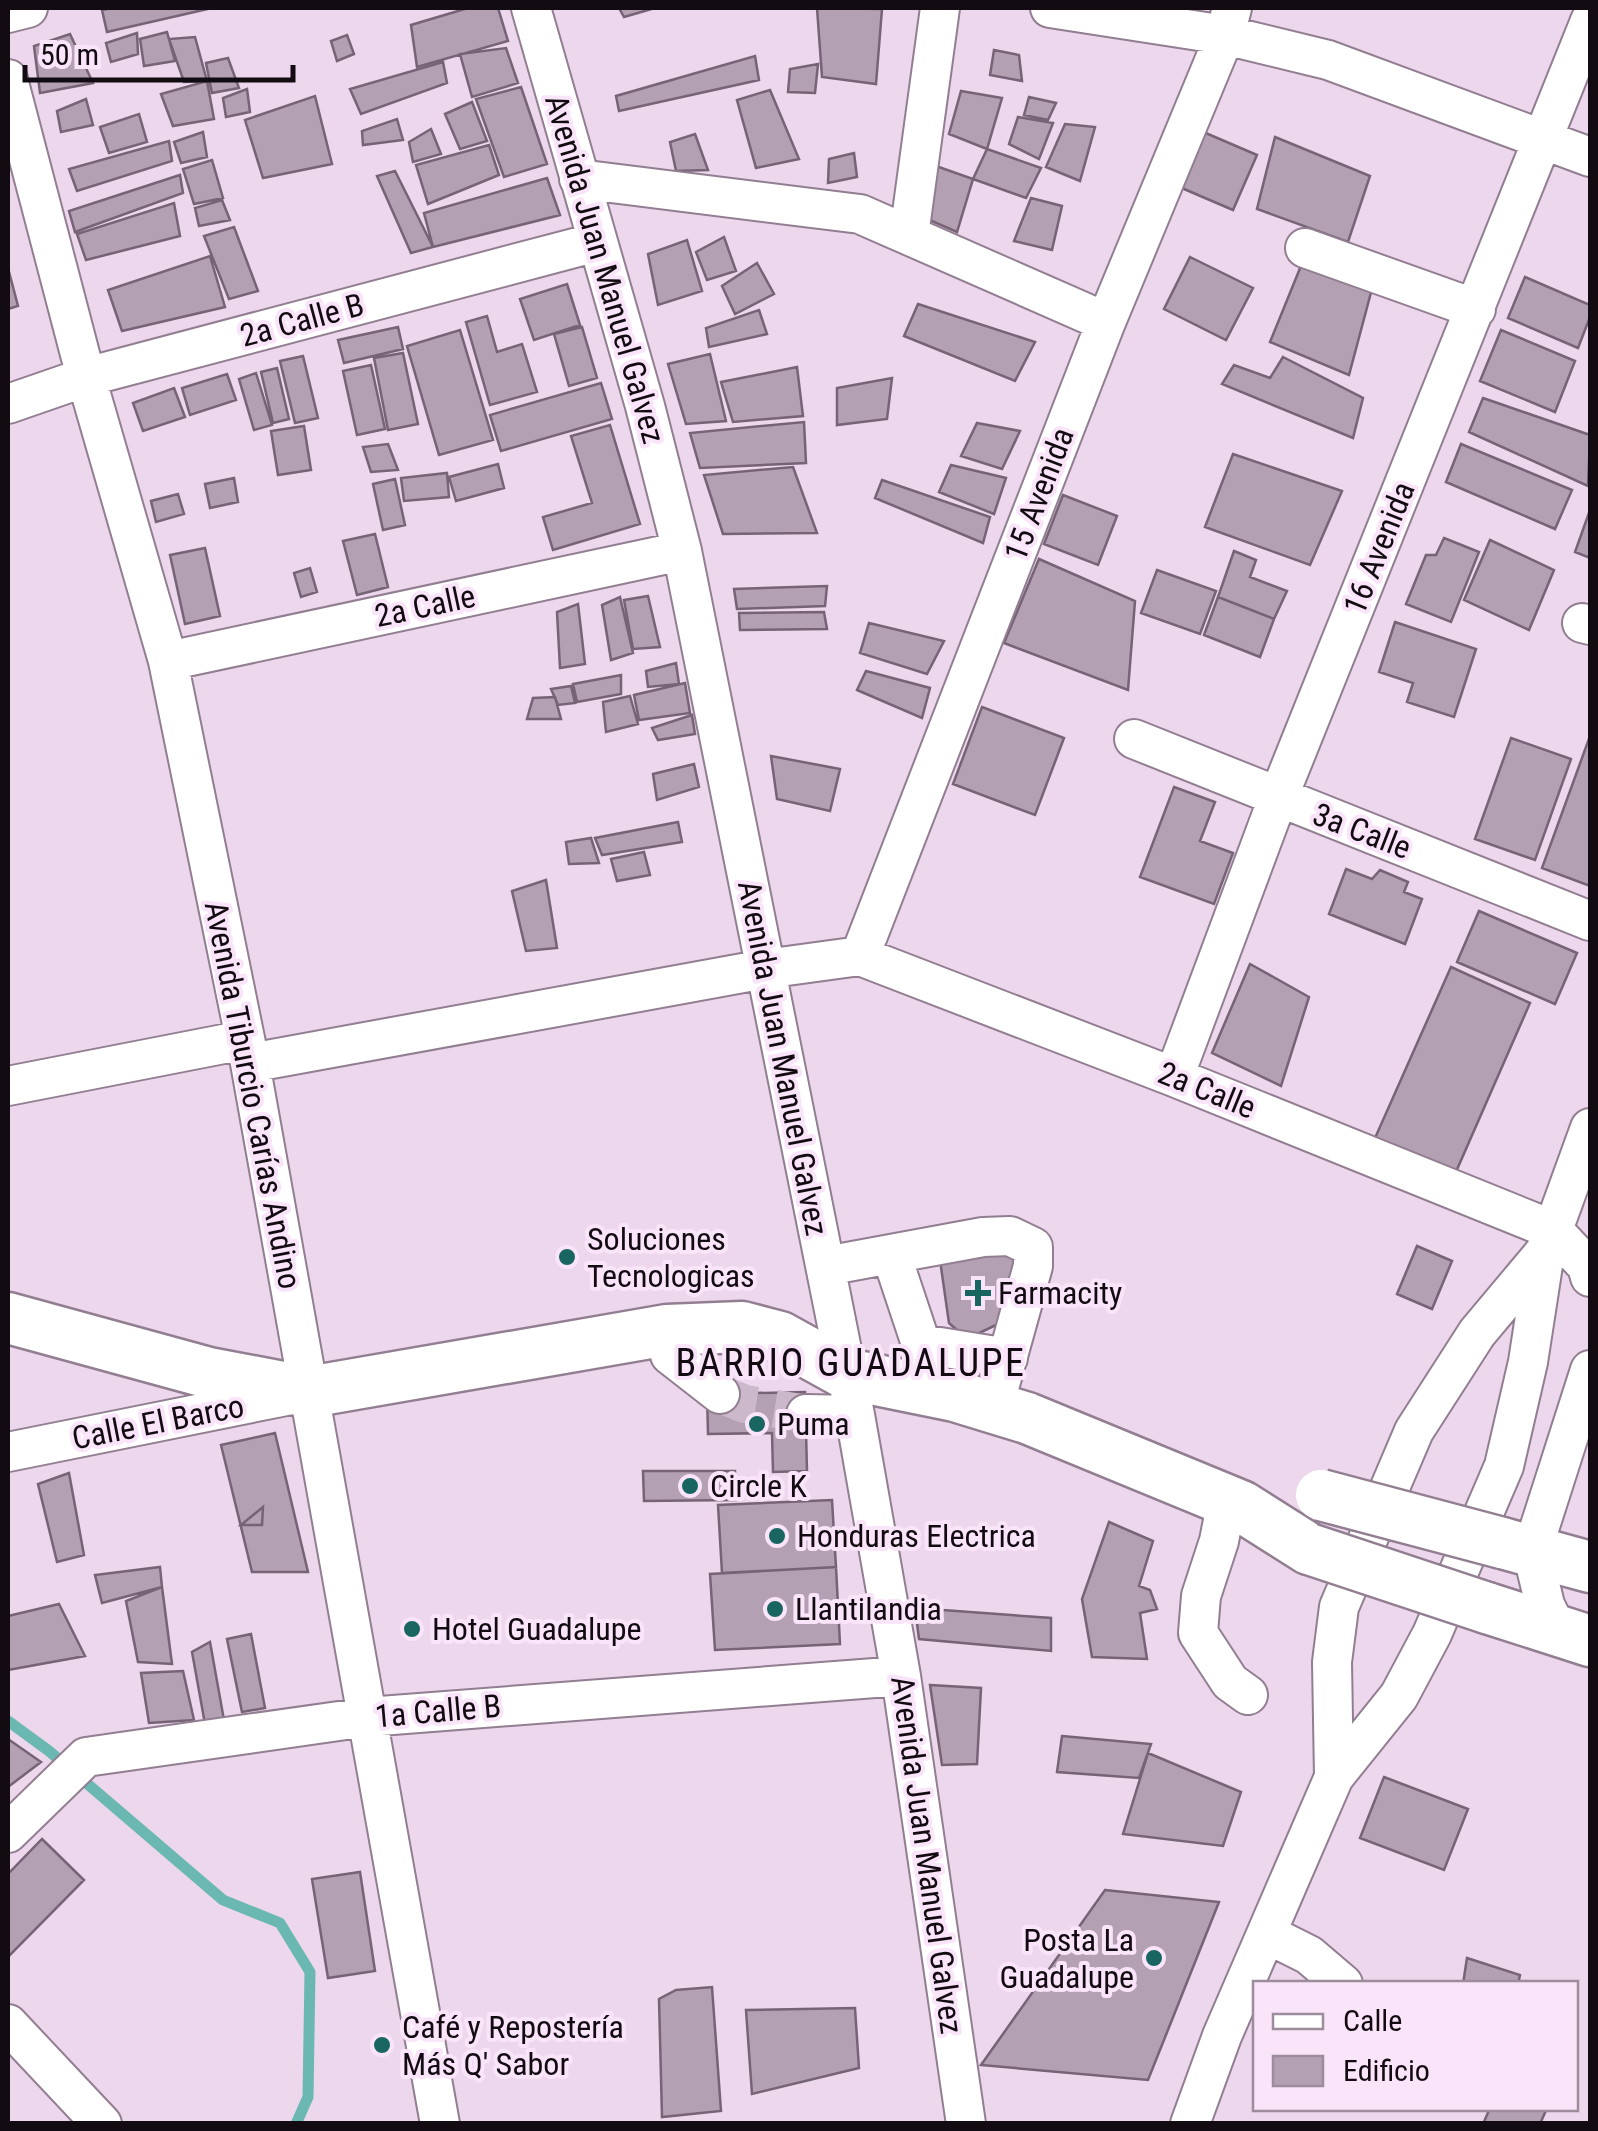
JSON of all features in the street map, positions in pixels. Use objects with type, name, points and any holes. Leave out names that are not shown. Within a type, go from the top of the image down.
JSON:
[{"type":"main road","points":[[8,1318],[209,1373],[308,1392],[667,1330],[742,1327],[780,1337],[851,1395],[924,1367],[994,1406],[1234,1503],[1310,1549],[1574,1635]]},
{"type":"main road","points":[[1234,1503],[1322,1496],[1558,1552]]},
{"type":"street","points":[[8,13],[28,8]]},
{"type":"street","name":"Avenida Juan Manuel Galvez","points":[[531,8],[646,406],[682,551],[851,1395],[901,1676],[966,2124]]},
{"type":"street","points":[[908,235],[940,8]]},
{"type":"street","points":[[1050,8],[1228,21],[1590,156]]},
{"type":"street","name":"15 Avenida","points":[[860,956],[1106,322],[1228,21]]},
{"type":"street","name":"16 Avenida","points":[[1174,1077],[1278,798],[1590,21]]},
{"type":"street","name":"Avenida Tiburcio Carías Andino","points":[[8,79],[86,377],[168,661],[247,1052],[440,2124]]},
{"type":"street","points":[[579,180],[860,214],[1106,322]]},
{"type":"street","name":"2a Calle B","points":[[8,404],[86,377],[598,242]]},
{"type":"street","points":[[1305,248],[1476,309]]},
{"type":"street","name":"2a Calle","points":[[168,661],[682,551]]},
{"type":"street","name":"3a Calle","points":[[1134,739],[1590,921]]},
{"type":"street","points":[[8,1086],[860,956]]},
{"type":"street","name":"2a Calle","points":[[860,956],[1174,1077],[1549,1241]]},
{"type":"street","points":[[1190,2124],[1222,2036],[1334,1777],[1400,1696],[1432,1634],[1504,1466],[1528,1362],[1549,1241],[1590,1128]]},
{"type":"street","points":[[826,1266],[983,1237],[1010,1236],[1032,1248],[1033,1266],[994,1406]]},
{"type":"street","points":[[1549,1241],[1587,1266],[1590,1277]]},
{"type":"street","points":[[1334,1777],[1332,1662],[1339,1606],[1414,1432],[1477,1333],[1549,1241]]},
{"type":"street","points":[[891,1254],[924,1367],[1008,1358]]},
{"type":"street","points":[[667,1330],[670,1355],[720,1394]]},
{"type":"street","points":[[1574,1635],[1545,1605],[1590,1370]]},
{"type":"street","name":"Calle El Barco","points":[[8,1452],[308,1392]]},
{"type":"street","points":[[806,1414],[851,1395]]},
{"type":"street","points":[[1234,1503],[1201,1596],[1198,1632],[1230,1682],[1248,1694]]},
{"type":"street","name":"1a Calle B","points":[[8,1833],[86,1757],[367,1716],[901,1676]]},
{"type":"street","points":[[1267,1934],[1310,1955],[1339,1981]]},
{"type":"street","points":[[8,2024],[102,2124]]},
{"type":"building","points":[[212,8],[107,32],[102,10]]},
{"type":"building","points":[[468,8],[498,8],[508,41],[417,67],[411,25]]},
{"type":"building","points":[[619,8],[655,8],[624,17]]},
{"type":"building","points":[[817,8],[882,9],[876,84],[822,77]]},
{"type":"building","points":[[167,32],[175,61],[144,66],[140,39]]},
{"type":"building","points":[[137,33],[138,54],[111,62],[106,43]]},
{"type":"building","points":[[70,34],[93,83],[40,93],[34,46]]},
{"type":"building","points":[[347,35],[354,54],[337,61],[331,41]]},
{"type":"building","points":[[195,37],[207,81],[184,82],[169,39]]},
{"type":"building","points":[[506,48],[518,83],[472,97],[460,54]]},
{"type":"building","points":[[994,50],[1019,55],[1022,81],[990,75]]},
{"type":"building","points":[[755,56],[759,80],[619,111],[616,96]]},
{"type":"building","points":[[228,58],[239,88],[212,93],[206,63]]},
{"type":"building","points":[[443,62],[447,83],[361,114],[350,89]]},
{"type":"building","points":[[818,64],[815,93],[788,92],[790,69]]},
{"type":"building","points":[[207,81],[214,119],[173,126],[161,94]]},
{"type":"building","points":[[521,87],[547,164],[504,177],[476,99]]},
{"type":"building","points":[[247,89],[250,112],[226,117],[223,98]]},
{"type":"building","points":[[770,90],[799,159],[756,168],[737,100]]},
{"type":"building","points":[[961,91],[1002,98],[987,149],[949,134]]},
{"type":"building","points":[[315,96],[332,164],[263,178],[245,120]]},
{"type":"building","points":[[1029,97],[1056,103],[1048,120],[1024,115]]},
{"type":"building","points":[[86,99],[93,125],[61,132],[57,111]]},
{"type":"building","points":[[472,102],[487,141],[460,149],[445,114]]},
{"type":"building","points":[[139,114],[147,142],[109,153],[100,127]]},
{"type":"building","points":[[1018,117],[1053,123],[1039,159],[1009,144]]},
{"type":"building","points":[[397,119],[403,140],[363,145],[362,131]]},
{"type":"building","points":[[1065,124],[1095,127],[1080,181],[1046,167]]},
{"type":"building","points":[[431,129],[441,154],[413,162],[409,142]]},
{"type":"building","points":[[1201,131],[1257,155],[1233,210],[1177,186]]},
{"type":"building","points":[[203,132],[207,157],[181,163],[174,142]]},
{"type":"building","points":[[695,134],[708,170],[676,171],[670,142]]},
{"type":"building","points":[[1275,137],[1370,176],[1348,242],[1257,209]]},
{"type":"building","points":[[169,141],[172,161],[77,191],[69,169]]},
{"type":"building","points":[[489,145],[499,175],[428,204],[416,165]]},
{"type":"building","points":[[987,149],[1041,168],[1026,198],[973,179]]},
{"type":"building","points":[[854,153],[857,177],[828,183],[829,159]]},
{"type":"building","points":[[212,160],[223,198],[194,204],[183,169]]},
{"type":"building","points":[[936,166],[973,179],[957,232],[918,215]]},
{"type":"building","points":[[395,171],[433,247],[411,253],[377,176]]},
{"type":"building","points":[[180,175],[183,193],[75,232],[69,211]]},
{"type":"building","points":[[547,178],[560,215],[433,247],[424,213]]},
{"type":"building","points":[[1031,198],[1062,206],[1052,250],[1014,241]]},
{"type":"building","points":[[222,200],[230,220],[199,226],[195,208]]},
{"type":"building","points":[[174,203],[180,236],[86,260],[77,234]]},
{"type":"building","points":[[234,227],[258,291],[229,299],[204,236]]},
{"type":"building","points":[[724,237],[736,271],[707,280],[696,252]]},
{"type":"building","points":[[687,240],[702,291],[658,305],[648,254]]},
{"type":"building","points":[[210,256],[225,307],[122,331],[108,290]]},
{"type":"building","points":[[1305,256],[1373,285],[1349,375],[1270,342]]},
{"type":"building","points":[[1190,257],[1253,288],[1226,340],[1164,309]]},
{"type":"building","points":[[757,263],[774,294],[735,314],[722,286]]},
{"type":"building","points":[[8,268],[18,306],[8,309]]},
{"type":"building","points":[[1525,277],[1590,305],[1590,317],[1578,348],[1508,318]]},
{"type":"building","points":[[567,284],[580,325],[534,340],[520,299]]},
{"type":"building","points":[[918,304],[1035,342],[1015,381],[904,336]]},
{"type":"building","points":[[759,310],[767,334],[709,347],[706,328]]},
{"type":"building","points":[[487,316],[497,352],[522,344],[537,392],[490,405],[466,322]]},
{"type":"building","points":[[398,327],[403,349],[344,363],[338,340]]},
{"type":"building","points":[[582,327],[597,378],[569,386],[554,334]]},
{"type":"building","points":[[460,330],[493,440],[439,455],[407,346]]},
{"type":"building","points":[[1501,330],[1575,361],[1555,412],[1480,381]]},
{"type":"building","points":[[403,353],[418,424],[388,430],[374,358]]},
{"type":"building","points":[[710,354],[726,421],[686,424],[668,364]]},
{"type":"building","points":[[303,356],[318,418],[295,423],[280,361]]},
{"type":"building","points":[[1283,357],[1363,398],[1353,438],[1222,384],[1234,365],[1270,378]]},
{"type":"building","points":[[371,365],[385,429],[357,435],[343,371]]},
{"type":"building","points":[[797,367],[803,416],[733,422],[721,382]]},
{"type":"building","points":[[277,368],[289,419],[273,423],[261,372]]},
{"type":"building","points":[[256,373],[272,425],[254,430],[239,379]]},
{"type":"building","points":[[227,374],[236,400],[190,415],[182,388]]},
{"type":"building","points":[[892,378],[887,419],[837,425],[837,388]]},
{"type":"building","points":[[601,383],[612,419],[501,451],[490,415]]},
{"type":"building","points":[[174,388],[185,417],[143,431],[133,403]]},
{"type":"building","points":[[1483,398],[1590,435],[1588,486],[1469,432]]},
{"type":"building","points":[[804,422],[806,463],[700,468],[690,433]]},
{"type":"building","points":[[977,423],[1020,431],[1002,469],[961,456]]},
{"type":"building","points":[[610,425],[640,524],[553,550],[543,517],[592,503],[571,436]]},
{"type":"building","points":[[304,426],[311,470],[278,475],[271,431]]},
{"type":"building","points":[[388,444],[398,470],[371,472],[363,447]]},
{"type":"building","points":[[1461,444],[1572,490],[1555,529],[1446,482]]},
{"type":"building","points":[[1233,454],[1342,491],[1310,565],[1205,527]]},
{"type":"building","points":[[498,464],[504,488],[456,501],[449,477]]},
{"type":"building","points":[[951,465],[1006,478],[994,514],[939,492]]},
{"type":"building","points":[[793,467],[817,533],[723,534],[704,475]]},
{"type":"building","points":[[447,473],[449,497],[404,501],[401,478]]},
{"type":"building","points":[[234,478],[238,502],[210,508],[205,484]]},
{"type":"building","points":[[395,479],[405,525],[383,530],[373,484]]},
{"type":"building","points":[[882,480],[990,517],[983,543],[875,498]]},
{"type":"building","points":[[178,494],[184,514],[156,522],[151,501]]},
{"type":"building","points":[[1063,495],[1117,516],[1098,565],[1044,544]]},
{"type":"building","points":[[1590,510],[1590,558],[1575,552]]},
{"type":"building","points":[[375,534],[388,587],[357,595],[343,541]]},
{"type":"building","points":[[1444,538],[1479,552],[1451,622],[1406,604],[1426,555],[1436,555]]},
{"type":"building","points":[[1490,540],[1554,570],[1529,630],[1464,600]]},
{"type":"building","points":[[205,548],[220,616],[185,624],[170,555]]},
{"type":"building","points":[[1234,551],[1256,560],[1250,577],[1287,591],[1274,619],[1218,597]]},
{"type":"building","points":[[1039,559],[1135,601],[1128,690],[1004,643]]},
{"type":"building","points":[[310,568],[317,592],[301,597],[294,573]]},
{"type":"building","points":[[1157,570],[1216,591],[1200,634],[1141,613]]},
{"type":"building","points":[[827,586],[825,606],[737,609],[734,589]]},
{"type":"building","points":[[648,596],[660,647],[633,649],[624,600]]},
{"type":"building","points":[[620,597],[633,653],[611,660],[602,605]]},
{"type":"building","points":[[1218,597],[1274,619],[1260,657],[1204,635]]},
{"type":"building","points":[[578,604],[585,664],[560,668],[557,612]]},
{"type":"building","points":[[824,612],[827,629],[740,630],[739,613]]},
{"type":"building","points":[[1395,622],[1476,649],[1454,717],[1407,702],[1413,683],[1379,672]]},
{"type":"building","points":[[869,623],[944,641],[927,674],[860,653]]},
{"type":"building","points":[[676,663],[679,684],[648,687],[646,671]]},
{"type":"building","points":[[866,671],[930,688],[922,718],[857,690]]},
{"type":"building","points":[[621,675],[621,694],[577,702],[573,684]]},
{"type":"building","points":[[685,683],[690,713],[639,720],[634,695]]},
{"type":"building","points":[[571,686],[575,703],[558,705],[551,689]]},
{"type":"building","points":[[630,696],[638,724],[606,732],[603,702]]},
{"type":"building","points":[[555,697],[561,719],[527,719],[533,698]]},
{"type":"building","points":[[982,707],[1064,738],[1035,815],[953,784]]},
{"type":"building","points":[[692,715],[695,734],[658,740],[652,728]]},
{"type":"building","points":[[1590,736],[1590,886],[1542,868]]},
{"type":"building","points":[[1511,738],[1571,759],[1535,860],[1475,839]]},
{"type":"building","points":[[771,756],[840,769],[830,811],[777,799]]},
{"type":"building","points":[[694,764],[699,787],[657,800],[653,774]]},
{"type":"building","points":[[1174,787],[1215,802],[1200,841],[1233,853],[1214,904],[1140,877]]},
{"type":"building","points":[[678,822],[682,842],[602,855],[595,838]]},
{"type":"building","points":[[591,838],[599,863],[569,864],[566,842]]},
{"type":"building","points":[[644,852],[650,875],[617,881],[611,859]]},
{"type":"building","points":[[1346,869],[1372,879],[1380,870],[1408,882],[1404,892],[1422,899],[1405,944],[1329,914]]},
{"type":"building","points":[[546,880],[557,948],[526,951],[512,891]]},
{"type":"building","points":[[1479,911],[1577,953],[1555,1004],[1457,962]]},
{"type":"building","points":[[1250,964],[1309,997],[1281,1086],[1212,1053]]},
{"type":"building","points":[[1451,967],[1530,1003],[1455,1174],[1375,1138]]},
{"type":"building","name":"Farmacity","points":[[999,1244],[1023,1263],[998,1324],[967,1339],[949,1323],[939,1253]]},
{"type":"building","points":[[1417,1246],[1452,1261],[1432,1309],[1397,1294]]},
{"type":"building","name":"Puma","points":[[805,1392],[807,1471],[773,1472],[772,1433],[708,1434],[707,1394]]},
{"type":"building","points":[[275,1433],[308,1572],[252,1572],[221,1445]]},
{"type":"building","name":"Circle K","points":[[643,1471],[735,1471],[736,1500],[644,1501]]},
{"type":"building","points":[[69,1473],[84,1555],[57,1562],[38,1484]]},
{"type":"building","name":"Honduras Electrica","points":[[832,1500],[836,1567],[722,1573],[718,1505]]},
{"type":"building","points":[[263,1507],[262,1525],[241,1525]]},
{"type":"building","points":[[1109,1522],[1153,1541],[1139,1586],[1150,1590],[1157,1609],[1140,1613],[1147,1659],[1092,1657],[1082,1599]]},
{"type":"building","points":[[160,1567],[162,1587],[102,1603],[95,1575]]},
{"type":"building","name":"Llantilandia","points":[[836,1567],[840,1644],[715,1650],[710,1574]]},
{"type":"building","points":[[162,1587],[172,1664],[138,1662],[126,1601]]},
{"type":"building","points":[[59,1604],[85,1656],[8,1670],[8,1616]]},
{"type":"building","points":[[915,1608],[1051,1618],[1051,1651],[919,1639]]},
{"type":"building","points":[[251,1634],[265,1708],[242,1712],[227,1639]]},
{"type":"building","points":[[210,1642],[224,1720],[205,1724],[192,1652]]},
{"type":"building","points":[[183,1671],[194,1720],[149,1723],[141,1673]]},
{"type":"building","points":[[930,1685],[981,1688],[977,1764],[942,1765]]},
{"type":"building","points":[[1062,1736],[1151,1744],[1139,1778],[1057,1772]]},
{"type":"building","points":[[8,1739],[41,1762],[8,1787]]},
{"type":"building","points":[[1148,1753],[1241,1792],[1223,1846],[1123,1834]]},
{"type":"building","points":[[1384,1777],[1468,1809],[1444,1870],[1360,1838]]},
{"type":"building","points":[[42,1839],[84,1880],[8,1957],[8,1874]]},
{"type":"building","points":[[360,1872],[375,1971],[328,1978],[312,1879]]},
{"type":"building","points":[[1105,1890],[1219,1902],[1148,2080],[981,2065]]},
{"type":"building","points":[[1467,1958],[1520,1975],[1519,1981],[1463,1981]]},
{"type":"building","points":[[712,1987],[721,2111],[662,2117],[659,1999],[676,1990]]},
{"type":"building","points":[[855,2008],[859,2068],[752,2094],[746,2010]]},
{"type":"building","points":[[1489,2111],[1546,2111],[1540,2124],[1483,2124]]},
{"type":"waterway","points":[[8,1721],[49,1751],[223,1900],[280,1923],[310,1972],[308,2097],[296,2124]]},
{"type":"tunnel","points":[[720,1394],[745,1404],[806,1414]]},
{"type":"place","name":"Soluciones Tecnologicas","points":[[567,1257]]},
{"type":"place","name":"Farmacity","points":[[978,1293]]},
{"type":"place","name":"Puma","points":[[757,1424]]},
{"type":"place","name":"Circle K","points":[[690,1486]]},
{"type":"place","name":"Honduras Electrica","points":[[777,1536]]},
{"type":"place","name":"Llantilandia","points":[[775,1609]]},
{"type":"place","name":"Hotel Guadalupe","points":[[412,1629]]},
{"type":"place","name":"Posta La Guadalupe","points":[[1154,1958]]},
{"type":"place","name":"Café y Repostería Más Q' Sabor","points":[[382,2045]]},
{"type":"district","name":"BARRIO GUADALUPE","points":[[851,1363]]}]
